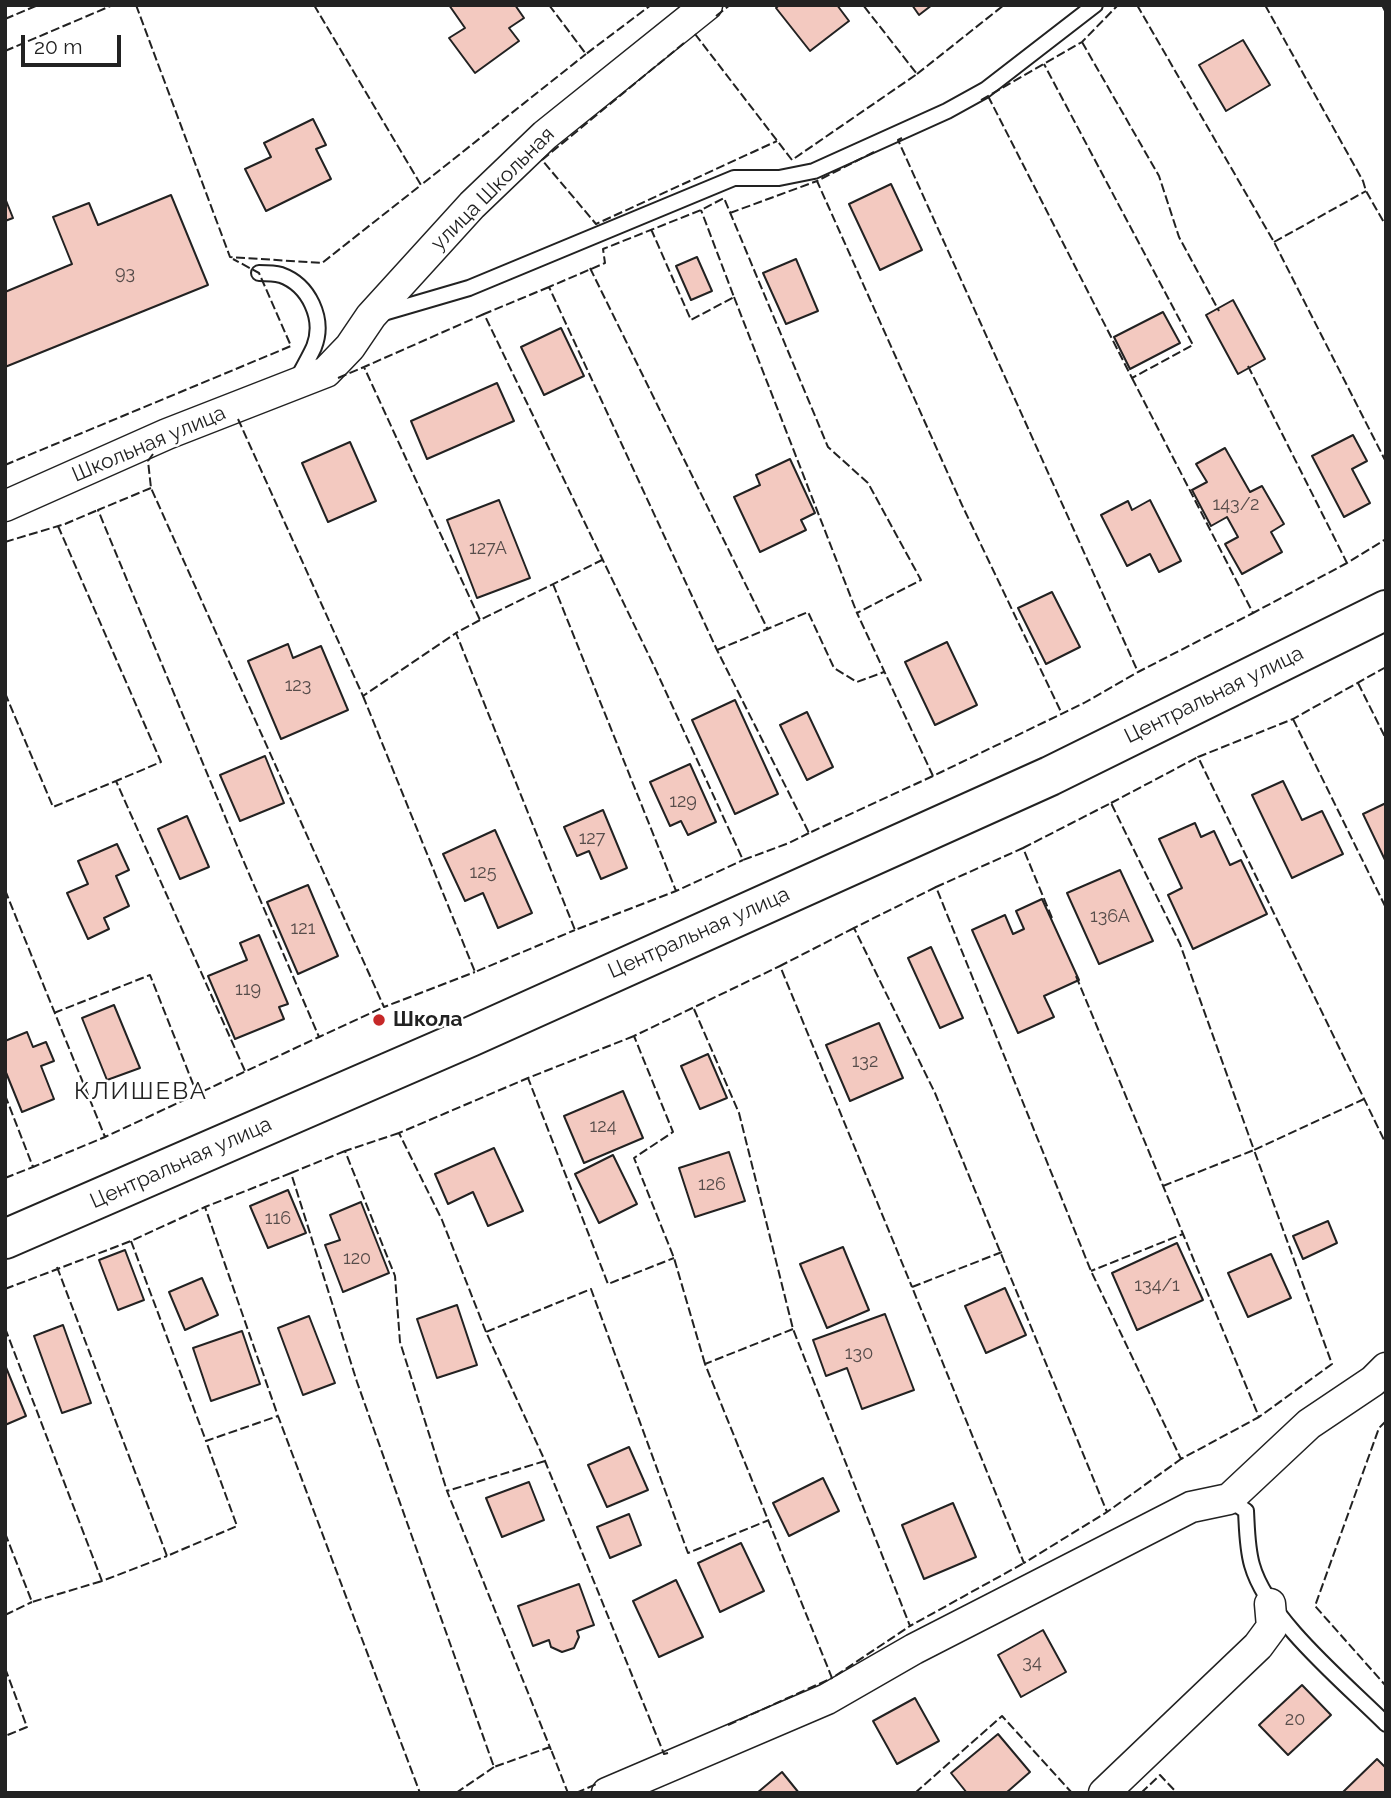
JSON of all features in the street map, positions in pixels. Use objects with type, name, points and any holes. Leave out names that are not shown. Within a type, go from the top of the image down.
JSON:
[{"type":"main road","name":"Центральная улица","points":[[5,1239],[470,1037],[1050,776],[1386,610]]},
{"type":"street","name":"улица Школьная","points":[[294,385],[327,372],[350,347],[371,316],[472,205],[545,135],[707,5]]},
{"type":"street","name":"Школьная улица","points":[[5,506],[167,435],[294,385]]},
{"type":"street","points":[[607,1793],[827,1699],[914,1649],[1191,1507],[1229,1499],[1310,1424],[1373,1381],[1386,1368]]},
{"type":"street","points":[[1104,1793],[1258,1646],[1272,1627],[1270,1604]]},
{"type":"lane","points":[[371,316],[469,288],[734,178],[779,178],[814,171],[971,99],[1095,5]]},
{"type":"lane","points":[[259,273],[279,274],[295,282],[307,294],[318,318],[315,345],[294,385]]},
{"type":"lane","points":[[1229,1499],[1246,1511],[1251,1563],[1270,1604],[1293,1631],[1386,1724]]},
{"type":"building","points":[[449,5],[515,5],[524,18],[509,28],[519,41],[475,73],[449,38],[465,28]]},
{"type":"building","points":[[779,5],[837,5],[849,21],[810,51],[776,8]]},
{"type":"building","points":[[912,5],[932,5],[919,15]]},
{"type":"building","points":[[1243,40],[1270,85],[1226,111],[1199,65]]},
{"type":"building","points":[[313,119],[326,145],[316,149],[331,179],[266,211],[245,169],[271,157],[264,143]]},
{"type":"building","points":[[891,184],[922,250],[880,270],[849,204]]},
{"type":"building","points":[[171,195],[208,285],[5,367],[5,292],[72,264],[53,217],[89,203],[98,225]]},
{"type":"building","points":[[5,198],[13,218],[5,221]]},
{"type":"building","points":[[697,257],[712,291],[691,300],[676,266]]},
{"type":"building","points":[[796,259],[818,311],[786,324],[763,273]]},
{"type":"building","points":[[1233,300],[1265,359],[1238,374],[1206,315]]},
{"type":"building","points":[[1163,312],[1180,343],[1130,369],[1114,337]]},
{"type":"building","points":[[561,328],[584,376],[544,395],[521,347]]},
{"type":"building","points":[[497,383],[514,421],[427,459],[411,421]]},
{"type":"building","points":[[1353,435],[1367,461],[1352,469],[1370,503],[1344,517],[1312,456]]},
{"type":"building","points":[[350,442],[376,501],[328,522],[302,463]]},
{"type":"building","points":[[1225,448],[1250,492],[1262,486],[1284,524],[1271,532],[1282,552],[1242,574],[1225,544],[1238,537],[1227,517],[1211,526],[1192,490],[1207,482],[1196,464]]},
{"type":"building","points":[[790,459],[815,513],[801,520],[806,530],[760,552],[734,497],[760,485],[756,475]]},
{"type":"building","points":[[499,500],[530,578],[477,598],[447,520]]},
{"type":"building","points":[[1150,500],[1181,561],[1159,572],[1150,554],[1127,566],[1101,515],[1128,501],[1132,510]]},
{"type":"building","points":[[1052,592],[1080,647],[1046,664],[1018,608]]},
{"type":"building","points":[[947,642],[977,705],[935,725],[905,662]]},
{"type":"building","points":[[288,644],[293,658],[321,646],[348,710],[281,739],[248,661]]},
{"type":"building","points":[[735,700],[778,794],[735,814],[692,720]]},
{"type":"building","points":[[807,712],[833,767],[807,780],[780,725]]},
{"type":"building","points":[[265,756],[284,803],[240,821],[220,775]]},
{"type":"building","points":[[690,764],[716,822],[688,835],[681,821],[670,826],[650,782]]},
{"type":"building","points":[[1283,781],[1302,820],[1322,811],[1343,854],[1292,878],[1252,795]]},
{"type":"building","points":[[1386,803],[1386,859],[1385,860],[1363,814]]},
{"type":"building","points":[[603,810],[627,868],[601,879],[589,851],[577,856],[564,827]]},
{"type":"building","points":[[187,816],[209,867],[180,879],[158,829]]},
{"type":"building","points":[[1195,823],[1201,837],[1214,831],[1230,865],[1241,860],[1267,914],[1193,949],[1168,895],[1182,888],[1159,839]]},
{"type":"building","points":[[495,830],[532,913],[498,928],[483,893],[465,901],[443,854]]},
{"type":"building","points":[[117,844],[129,870],[116,876],[129,906],[104,918],[109,929],[88,939],[67,893],[88,884],[78,861]]},
{"type":"building","points":[[1120,870],[1153,941],[1099,964],[1067,893]]},
{"type":"building","points":[[308,885],[338,956],[298,974],[267,902]]},
{"type":"building","points":[[1042,899],[1079,980],[1044,996],[1054,1017],[1018,1033],[972,930],[1005,915],[1013,934],[1024,929],[1016,911]]},
{"type":"building","points":[[259,935],[288,1004],[279,1007],[284,1019],[235,1039],[208,976],[247,960],[240,943]]},
{"type":"building","points":[[931,947],[963,1018],[940,1028],[908,958]]},
{"type":"building","points":[[114,1005],[140,1068],[107,1080],[82,1018]]},
{"type":"building","points":[[879,1023],[903,1078],[850,1101],[826,1045]]},
{"type":"building","points":[[27,1032],[33,1047],[46,1042],[54,1061],[41,1066],[54,1099],[22,1112],[5,1070],[5,1041]]},
{"type":"building","points":[[708,1054],[727,1098],[700,1109],[681,1066]]},
{"type":"building","points":[[623,1091],[643,1138],[584,1163],[564,1116]]},
{"type":"building","points":[[494,1148],[523,1211],[488,1226],[473,1192],[448,1204],[435,1174]]},
{"type":"building","points":[[729,1152],[745,1201],[695,1217],[679,1168]]},
{"type":"building","points":[[613,1155],[637,1204],[599,1223],[575,1174]]},
{"type":"building","points":[[288,1190],[306,1233],[268,1248],[250,1206]]},
{"type":"building","points":[[361,1202],[389,1273],[343,1292],[325,1245],[340,1240],[330,1215]]},
{"type":"building","points":[[1328,1221],[1337,1243],[1303,1259],[1293,1236]]},
{"type":"building","points":[[1177,1243],[1203,1300],[1137,1330],[1112,1273]]},
{"type":"building","points":[[843,1247],[869,1310],[827,1328],[800,1264]]},
{"type":"building","points":[[125,1250],[144,1300],[118,1310],[99,1260]]},
{"type":"building","points":[[1271,1254],[1291,1298],[1248,1317],[1228,1273]]},
{"type":"building","points":[[202,1278],[218,1315],[185,1330],[169,1292]]},
{"type":"building","points":[[1005,1288],[1026,1335],[986,1353],[965,1306]]},
{"type":"building","points":[[457,1305],[477,1365],[437,1378],[417,1319]]},
{"type":"building","points":[[885,1314],[914,1390],[862,1409],[847,1368],[826,1376],[813,1340]]},
{"type":"building","points":[[309,1316],[335,1383],[303,1395],[278,1328]]},
{"type":"building","points":[[63,1325],[91,1403],[62,1413],[34,1336]]},
{"type":"building","points":[[242,1331],[260,1384],[211,1401],[193,1348]]},
{"type":"building","points":[[5,1365],[26,1416],[5,1425]]},
{"type":"building","points":[[629,1447],[648,1490],[607,1507],[588,1465]]},
{"type":"building","points":[[823,1478],[839,1511],[789,1536],[773,1503]]},
{"type":"building","points":[[529,1482],[544,1520],[502,1537],[486,1498]]},
{"type":"building","points":[[953,1503],[976,1557],[924,1579],[902,1525]]},
{"type":"building","points":[[629,1514],[641,1545],[610,1558],[597,1527]]},
{"type":"building","points":[[741,1543],[764,1591],[720,1612],[698,1563]]},
{"type":"building","points":[[676,1580],[703,1637],[659,1657],[633,1601]]},
{"type":"building","points":[[579,1584],[594,1625],[577,1631],[579,1637],[574,1648],[562,1652],[551,1647],[549,1640],[533,1646],[518,1606]]},
{"type":"building","points":[[1043,1630],[1066,1672],[1021,1697],[998,1655]]},
{"type":"building","points":[[1302,1685],[1331,1715],[1288,1755],[1259,1725]]},
{"type":"building","points":[[915,1698],[939,1741],[897,1764],[873,1721]]},
{"type":"building","points":[[998,1734],[1030,1772],[1006,1793],[967,1793],[951,1773]]},
{"type":"building","points":[[1377,1759],[1386,1768],[1386,1793],[1342,1793]]},
{"type":"building","points":[[782,1772],[799,1793],[757,1793]]},
{"type":"fence","points":[[5,19],[38,5]]},
{"type":"fence","points":[[5,51],[113,5]]},
{"type":"fence","points":[[136,5],[230,257],[322,263],[421,185]]},
{"type":"fence","points":[[314,5],[421,185],[586,54]]},
{"type":"fence","points":[[549,5],[586,54],[651,5]]},
{"type":"fence","points":[[716,16],[730,5]]},
{"type":"fence","points":[[695,34],[792,160],[917,74],[863,5]]},
{"type":"fence","points":[[917,74],[1004,5]]},
{"type":"fence","points":[[981,100],[1082,42],[1118,5]]},
{"type":"fence","points":[[1137,5],[1274,242],[1386,462]]},
{"type":"fence","points":[[1265,5],[1386,226]]},
{"type":"fence","points":[[1382,5],[1386,13]]},
{"type":"fence","points":[[1082,42],[1159,176],[1179,237],[1219,311]]},
{"type":"fence","points":[[684,43],[542,160],[596,224],[777,141]]},
{"type":"fence","points":[[988,96],[1132,378],[1193,345],[1044,64]]},
{"type":"fence","points":[[902,138],[898,140],[1138,672]]},
{"type":"fence","points":[[874,152],[817,181],[962,505],[1062,714]]},
{"type":"fence","points":[[730,213],[817,181]]},
{"type":"fence","points":[[1274,242],[1366,191]]},
{"type":"fence","points":[[933,776],[809,833],[717,650],[549,287],[605,263],[603,249],[701,210],[724,198],[828,447],[868,483],[921,580],[857,613],[933,776],[1084,703],[1253,613]]},
{"type":"fence","points":[[651,229],[691,320],[734,297],[701,210]]},
{"type":"fence","points":[[5,465],[291,346],[259,273],[233,259]]},
{"type":"fence","points":[[590,268],[768,630]]},
{"type":"fence","points":[[549,287],[484,314],[654,666],[743,860],[809,833]]},
{"type":"fence","points":[[734,297],[857,613]]},
{"type":"fence","points":[[484,314],[364,367],[480,620],[602,560]]},
{"type":"fence","points":[[1248,366],[1347,563],[1386,539]]},
{"type":"fence","points":[[338,378],[364,367]]},
{"type":"fence","points":[[1132,378],[1253,613],[1347,563]]},
{"type":"fence","points":[[238,419],[363,696],[456,633]]},
{"type":"fence","points":[[153,454],[148,461],[151,488],[384,1007],[475,972]]},
{"type":"fence","points":[[151,488],[98,510],[319,1037],[384,1007]]},
{"type":"fence","points":[[5,542],[65,524],[98,510]]},
{"type":"fence","points":[[58,526],[161,762],[116,781]]},
{"type":"fence","points":[[553,584],[676,891]]},
{"type":"fence","points":[[717,650],[808,612],[834,668],[857,682],[884,672]]},
{"type":"fence","points":[[480,620],[456,633],[575,930],[676,891],[743,860]]},
{"type":"fence","points":[[1386,667],[1293,719],[1198,757],[1386,1144]]},
{"type":"fence","points":[[1358,683],[1386,739]]},
{"type":"fence","points":[[5,693],[53,807],[116,781],[245,1071]]},
{"type":"fence","points":[[363,696],[475,972],[575,930]]},
{"type":"fence","points":[[1293,719],[1386,908]]},
{"type":"fence","points":[[1111,803],[1198,757]]},
{"type":"fence","points":[[1023,848],[1111,803],[1180,944],[1254,1150],[1364,1099]]},
{"type":"fence","points":[[1052,918],[1023,848],[936,887],[1091,1271],[1181,1459],[1259,1417],[1183,1234],[1091,1271]]},
{"type":"fence","points":[[936,887],[854,928],[935,1093],[1107,1512]]},
{"type":"fence","points":[[5,890],[105,1137]]},
{"type":"fence","points":[[854,928],[780,966],[912,1287]]},
{"type":"fence","points":[[705,1364],[674,1258],[634,1158],[673,1132],[634,1036],[780,966]]},
{"type":"fence","points":[[54,1013],[150,975],[197,1094]]},
{"type":"fence","points":[[1076,976],[1183,1234]]},
{"type":"fence","points":[[694,1009],[739,1113],[793,1329],[910,1626],[1024,1563]]},
{"type":"fence","points":[[634,1036],[528,1078],[608,1284],[674,1258]]},
{"type":"fence","points":[[5,1095],[33,1167],[105,1137],[319,1037]]},
{"type":"fence","points":[[486,1332],[442,1220],[399,1133],[528,1078]]},
{"type":"fence","points":[[399,1133],[345,1151],[395,1276],[400,1342],[447,1491]]},
{"type":"fence","points":[[1163,1186],[1254,1150],[1332,1364],[1259,1417]]},
{"type":"fence","points":[[345,1151],[291,1173],[357,1382],[494,1767],[550,1747],[568,1793]]},
{"type":"fence","points":[[5,1178],[33,1167]]},
{"type":"fence","points":[[291,1173],[205,1207],[278,1416],[420,1793]]},
{"type":"fence","points":[[5,1289],[131,1241],[205,1207]]},
{"type":"fence","points":[[131,1241],[206,1441],[278,1416]]},
{"type":"fence","points":[[1002,1252],[912,1287],[1024,1563],[1107,1512],[1181,1459]]},
{"type":"fence","points":[[57,1267],[167,1556],[237,1526],[206,1441]]},
{"type":"fence","points":[[668,1753],[664,1754],[545,1461],[486,1332],[591,1289],[688,1553],[769,1520]]},
{"type":"fence","points":[[5,1328],[102,1581],[167,1556]]},
{"type":"fence","points":[[793,1329],[705,1364],[832,1678],[910,1626]]},
{"type":"fence","points":[[1386,1421],[1379,1428],[1315,1606],[1386,1686]]},
{"type":"fence","points":[[545,1461],[447,1491],[551,1750]]},
{"type":"fence","points":[[5,1533],[32,1602],[102,1581]]},
{"type":"fence","points":[[5,1615],[32,1602]]},
{"type":"fence","points":[[5,1668],[27,1727],[5,1736]]},
{"type":"fence","points":[[728,1725],[832,1678]]},
{"type":"fence","points":[[915,1793],[1002,1716],[1072,1793]]},
{"type":"fence","points":[[456,1793],[494,1767]]},
{"type":"fence","points":[[1141,1793],[1160,1775],[1177,1793]]},
{"type":"fence","points":[[576,1793],[599,1783]]},
{"type":"place","name":"Школа","points":[[379,1020]]},
{"type":"district","name":"КЛИШЕВА","points":[[141,1092]]}]
